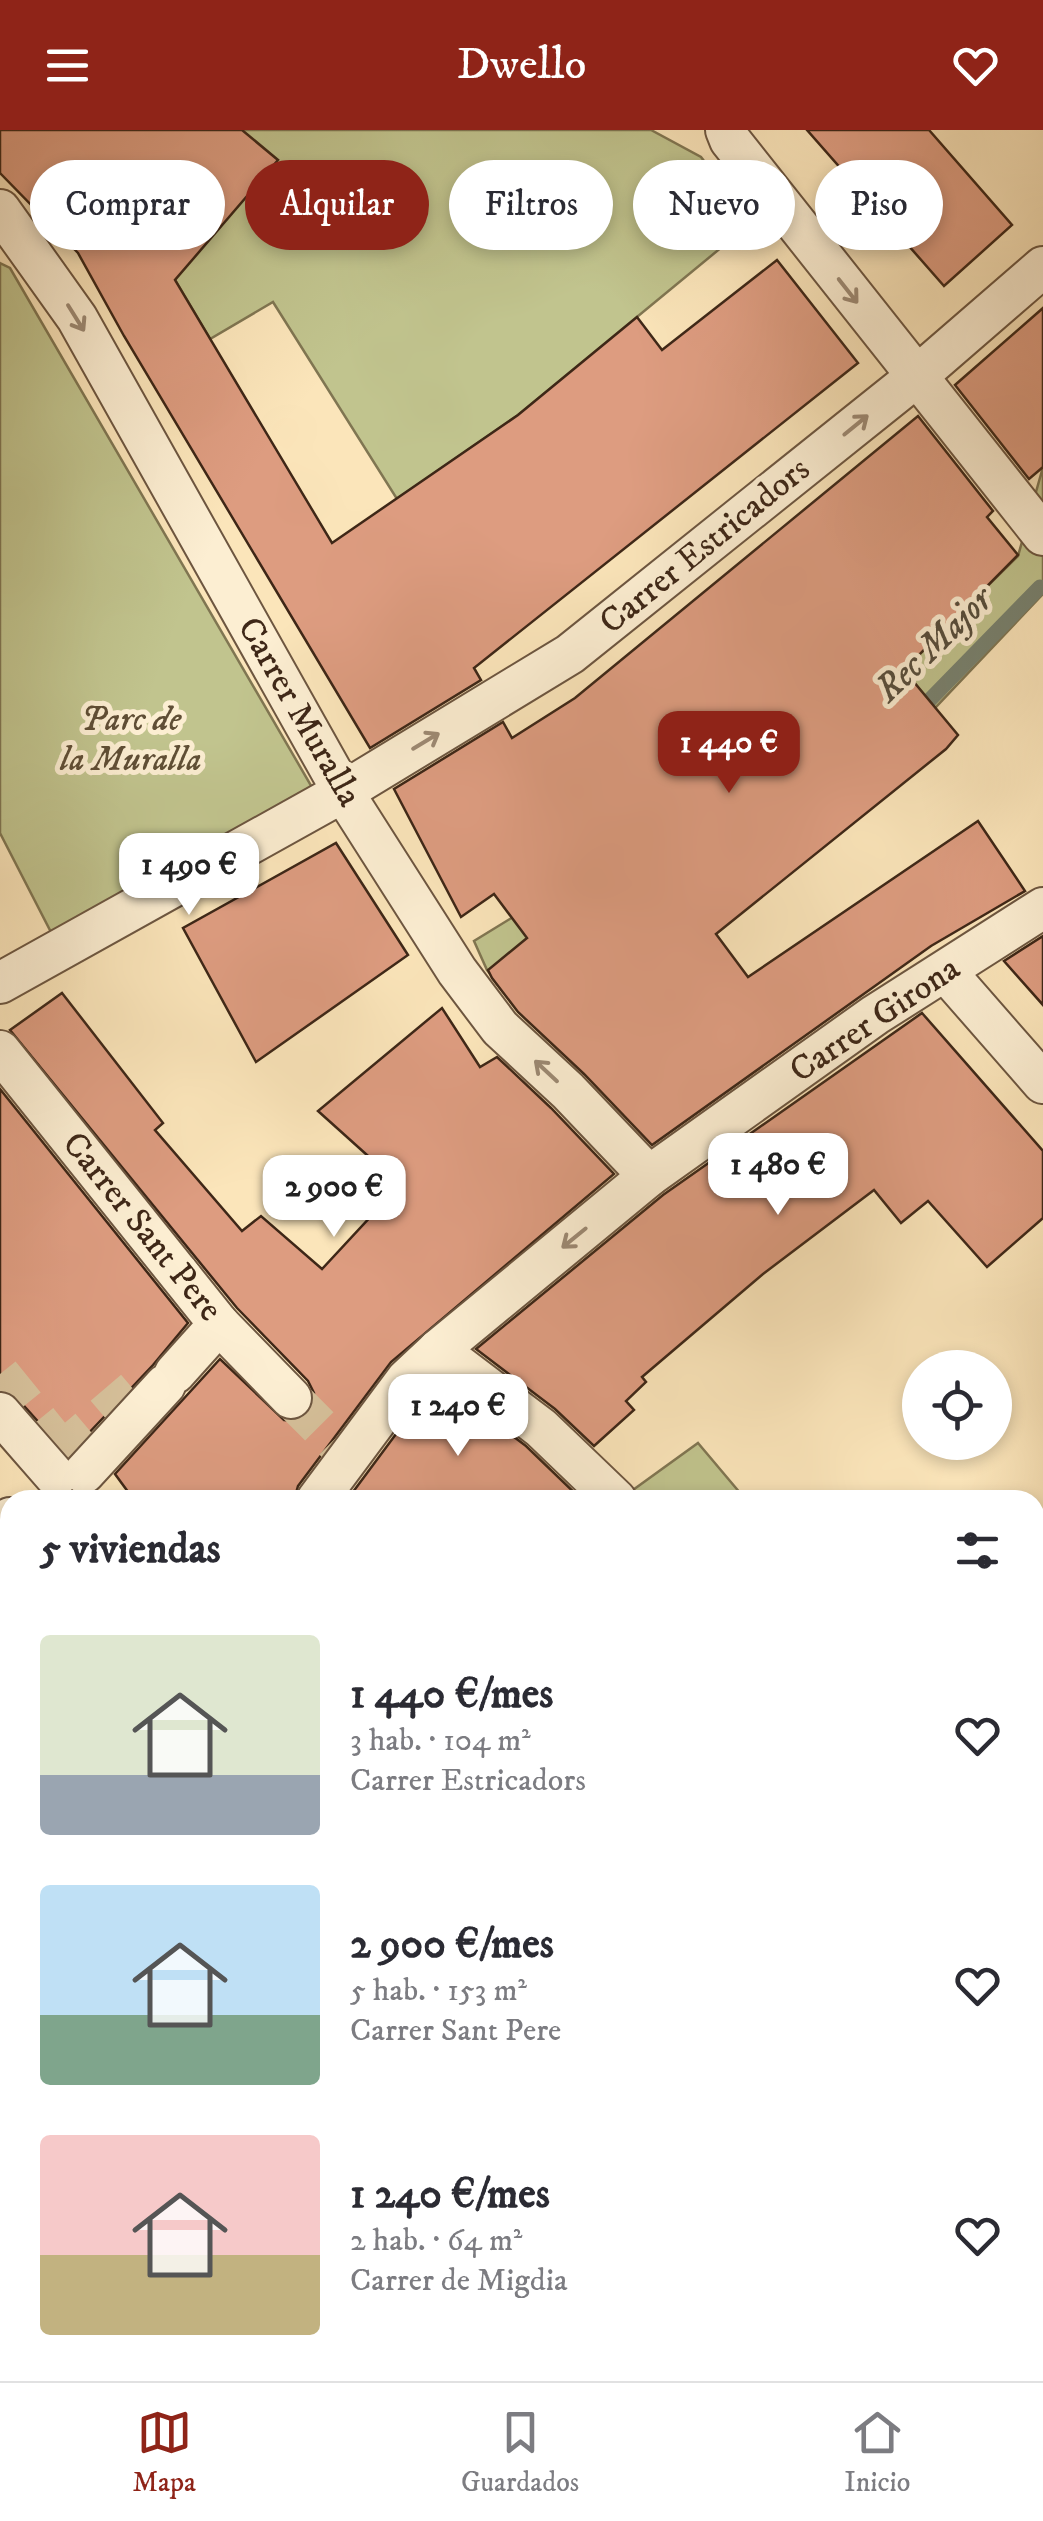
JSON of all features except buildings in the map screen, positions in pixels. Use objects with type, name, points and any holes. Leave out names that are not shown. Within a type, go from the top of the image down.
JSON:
[{"type":"street","points":[[726,130],[730,140],[1043,534]]},
{"type":"street","name":"Carrer Muralla","points":[[0,210],[17,250],[77,318],[343,792],[457,971],[500,1028],[568,1090],[649,1176]]},
{"type":"street","name":"Carrer Estricadors","points":[[0,983],[343,792],[570,654],[916,377],[1043,266]]},
{"type":"street","name":"Carrer Girona","points":[[324,1490],[347,1454],[407,1380],[438,1350],[649,1176],[875,1016],[1043,908]]},
{"type":"street","points":[[946,972],[1043,1082]]},
{"type":"street","name":"Carrer Sant Pere","points":[[0,1051],[219,1324],[292,1398]]},
{"type":"street","points":[[0,1413],[66,1477],[219,1324]]},
{"type":"street","points":[[438,1350],[542,1428],[606,1490]]},
{"type":"green space","points":[[242,130],[651,130],[703,160],[633,160],[633,250],[718,250],[518,415],[397,499],[273,302],[210,339],[175,280],[188,250],[225,250],[225,168]]},
{"type":"green space","name":"Parc de la Muralla","points":[[0,263],[10,268],[313,789],[53,936],[0,833]]},
{"type":"green space","points":[[1043,467],[1043,594],[935,708],[512,1000],[487,970],[474,941],[635,842],[930,643],[1018,556]]},
{"type":"green space","points":[[698,1443],[738,1490],[633,1490]]},
{"type":"waterway","name":"Rec Major","points":[[916,714],[1040,587]]},
{"type":"tunnel","points":[[0,1374],[67,1457]]},
{"type":"tunnel","points":[[58,1455],[147,1379],[153,1383]]},
{"type":"tunnel","points":[[291,1398],[345,1452]]}]
